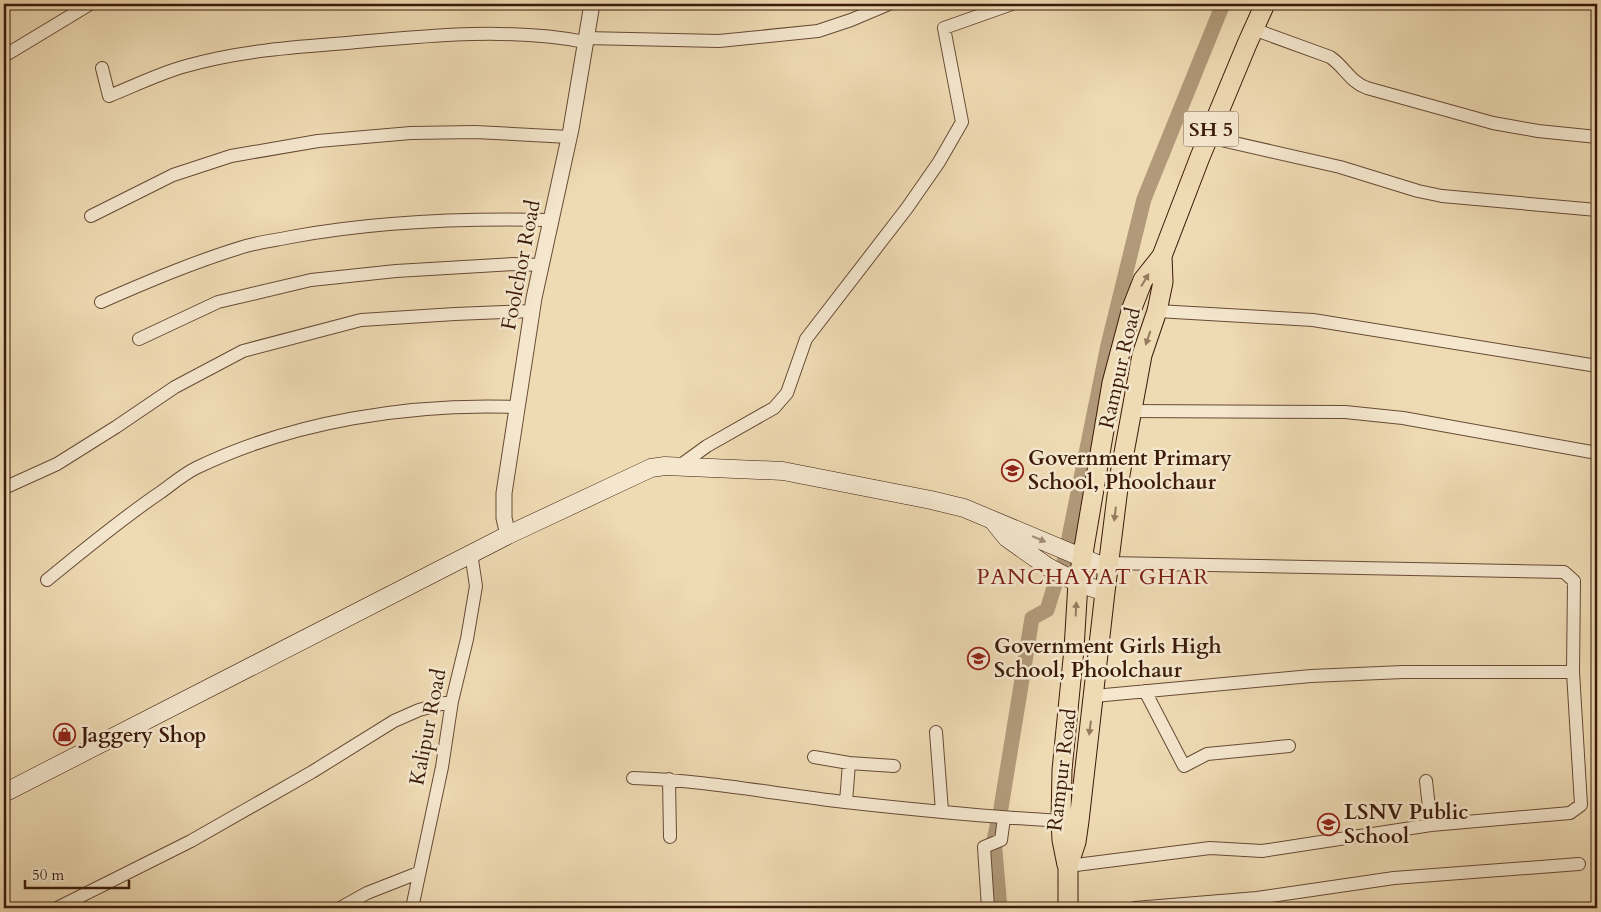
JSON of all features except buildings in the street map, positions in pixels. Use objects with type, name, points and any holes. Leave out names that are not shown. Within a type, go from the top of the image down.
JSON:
[{"type":"main road","name":"Rampur Road","points":[[1068,908],[1068,866],[1076,842],[1119,480],[1142,355],[1157,311],[1164,282],[1162,256],[1208,137],[1265,4]]},
{"type":"main road","points":[[1068,866],[1062,840],[1062,770],[1074,649],[1078,583],[1082,557],[1112,383],[1132,308],[1143,280],[1162,256]]},
{"type":"main road","points":[[4,793],[471,553],[651,468],[665,466],[783,470],[931,500],[964,508],[1108,566]]},
{"type":"main road","points":[[993,521],[1007,538],[1048,567],[1078,583],[1105,592]]},
{"type":"street","points":[[4,56],[90,4]]},
{"type":"street","name":"Foolchor Road","points":[[508,535],[504,518],[504,493],[532,311],[569,136],[592,4]]},
{"type":"street","points":[[102,68],[109,96],[185,66],[253,51],[424,36],[513,34],[585,40],[719,41],[818,30],[851,20],[889,4]]},
{"type":"street","points":[[678,467],[707,446],[774,408],[787,394],[806,338],[907,208],[939,162],[962,122],[944,28],[1012,4]]},
{"type":"street","points":[[1253,29],[1330,57],[1336,61],[1357,85],[1493,123],[1538,131],[1597,137]]},
{"type":"street","points":[[91,216],[173,175],[231,156],[318,141],[411,133],[475,132],[569,136]]},
{"type":"street","points":[[1208,137],[1340,167],[1418,191],[1442,196],[1597,210]]},
{"type":"street","points":[[101,302],[176,269],[247,246],[332,230],[425,221],[551,220]]},
{"type":"street","points":[[138,339],[218,302],[311,280],[396,270],[512,264],[541,265]]},
{"type":"street","points":[[4,488],[57,464],[116,428],[175,387],[242,351],[361,320],[532,311]]},
{"type":"street","points":[[1157,311],[1313,320],[1597,366]]},
{"type":"street","points":[[47,580],[134,511],[194,469],[270,438],[368,415],[472,405],[517,407]]},
{"type":"street","points":[[1131,411],[1345,412],[1403,418],[1597,452]]},
{"type":"street","name":"Kalipur Road","points":[[412,908],[442,767],[452,701],[467,639],[476,586],[471,553]]},
{"type":"street","points":[[1068,866],[1210,848],[1262,851],[1431,825],[1570,813],[1581,805],[1573,672],[1574,581],[1564,572],[1108,566]]},
{"type":"street","points":[[1094,696],[1311,676],[1403,672],[1573,672]]},
{"type":"street","points":[[1145,691],[1184,766],[1207,754],[1289,746]]},
{"type":"street","points":[[57,908],[191,841],[312,772],[394,721],[419,710],[452,701]]},
{"type":"street","points":[[936,732],[942,811]]},
{"type":"street","points":[[814,756],[849,763],[894,766]]},
{"type":"street","points":[[846,802],[849,763]]},
{"type":"street","points":[[633,778],[670,779],[846,802],[998,817],[1061,821]]},
{"type":"street","points":[[670,779],[670,837]]},
{"type":"street","points":[[1426,781],[1431,825]]},
{"type":"street","points":[[988,908],[984,847],[1001,840],[998,817]]},
{"type":"street","points":[[1135,908],[1257,898],[1394,878],[1579,864]]},
{"type":"street","points":[[340,908],[367,893],[418,874]]},
{"type":"waterway","points":[[1064,562],[1108,345],[1144,199],[1223,4]]},
{"type":"waterway","points":[[1000,908],[994,840],[1001,808],[1032,618],[1047,610],[1057,578]]},
{"type":"place","name":"Government Primary School, Phoolchaur","points":[[1012,470]]},
{"type":"place","name":"Government Girls High School, Phoolchaur","points":[[978,658]]},
{"type":"place","name":"Jaggery Shop","points":[[65,735]]},
{"type":"place","name":"LSNV Public School","points":[[1328,824]]},
{"type":"district","name":"PANCHAYAT GHAR","points":[[1093,577]]}]
